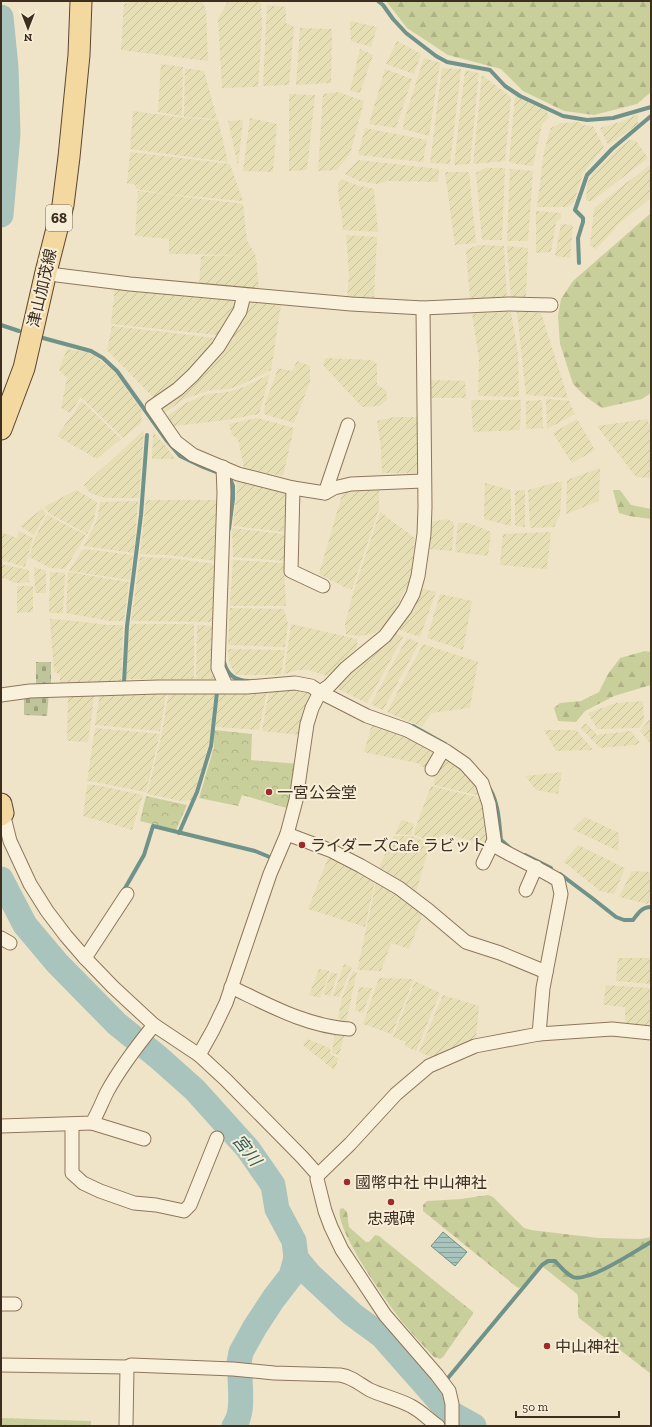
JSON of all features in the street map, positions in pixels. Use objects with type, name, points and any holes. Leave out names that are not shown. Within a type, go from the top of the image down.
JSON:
[{"type":"main road","name":"津山加茂線","points":[[1,428],[24,368],[63,205],[79,54],[81,1]]},
{"type":"street","points":[[46,272],[56,275],[117,283],[351,304],[423,308],[509,304],[551,305]]},
{"type":"street","points":[[244,295],[240,311],[218,347],[178,388],[152,407],[176,442],[192,455],[223,472],[238,474],[293,488],[325,492],[351,484],[424,481]]},
{"type":"street","points":[[199,1055],[214,1030],[231,987],[270,874],[287,834],[297,793],[307,724],[312,708],[324,690],[346,668],[385,636],[405,609],[413,594],[418,576],[424,534],[423,308]]},
{"type":"street","points":[[325,492],[348,426]]},
{"type":"street","points":[[223,472],[218,668],[226,686]]},
{"type":"street","points":[[293,488],[291,571],[323,586]]},
{"type":"street","points":[[1,695],[30,691],[226,686],[246,687],[295,683],[324,690],[367,716],[407,730],[443,750],[465,764],[482,783],[490,804],[495,846],[558,880],[561,894],[546,972],[538,1034]]},
{"type":"street","points":[[432,769],[443,750]]},
{"type":"street","points":[[2,811],[10,841],[30,884],[56,924],[85,958],[123,997],[154,1025],[199,1055],[226,1080],[318,1175]]},
{"type":"street","points":[[287,834],[332,851],[399,888],[466,942],[500,953],[546,972]]},
{"type":"street","points":[[483,862],[494,840]]},
{"type":"street","points":[[526,890],[536,867]]},
{"type":"street","points":[[85,958],[128,894]]},
{"type":"street","points":[[231,987],[280,1011],[304,1020],[334,1028],[349,1029]]},
{"type":"street","points":[[92,1123],[106,1093],[129,1056],[154,1025]]},
{"type":"street","points":[[452,1424],[452,1404],[449,1391],[385,1315],[342,1250],[325,1211],[317,1179],[318,1175],[358,1136],[396,1094],[429,1066],[475,1046],[538,1034],[612,1029],[651,1033]]},
{"type":"street","points":[[1,1126],[72,1125],[92,1123],[144,1139]]},
{"type":"street","points":[[72,1125],[72,1173],[77,1178],[100,1191],[134,1203],[156,1204],[184,1211],[190,1205],[216,1138]]},
{"type":"street","points":[[1,1304],[15,1304]]},
{"type":"street","points":[[1,1365],[127,1367],[131,1364],[349,1376],[380,1394],[412,1406],[438,1426]]},
{"type":"street","points":[[126,1426],[127,1367]]},
{"type":"shaded area","points":[[136,1],[201,1],[206,8],[208,61],[121,50],[124,4]]},
{"type":"shaded area","points":[[228,1],[261,1],[262,26],[258,87],[222,88],[218,19]]},
{"type":"shaded area","points":[[267,5],[286,7],[286,23],[294,27],[289,85],[263,86]]},
{"type":"shaded area","points":[[350,21],[377,27],[371,47],[351,41]]},
{"type":"shaded area","points":[[300,28],[332,29],[331,83],[296,85]]},
{"type":"shaded area","points":[[397,41],[421,54],[414,74],[386,64]]},
{"type":"shaded area","points":[[360,49],[373,55],[360,93],[350,91]]},
{"type":"shaded area","points":[[424,58],[440,63],[429,136],[403,129],[405,117]]},
{"type":"shaded area","points":[[161,64],[183,67],[182,116],[158,112]]},
{"type":"shaded area","points":[[185,68],[204,71],[217,119],[184,117]]},
{"type":"shaded area","points":[[442,68],[461,69],[450,164],[430,163]]},
{"type":"shaded area","points":[[385,69],[412,79],[396,128],[369,124]]},
{"type":"shaded area","points":[[465,70],[479,73],[470,164],[454,165]]},
{"type":"shaded area","points":[[482,75],[511,97],[505,161],[473,164]]},
{"type":"shaded area","points":[[338,92],[364,101],[350,154],[336,170],[318,171],[323,94]]},
{"type":"shaded area","points":[[289,94],[315,95],[307,170],[289,171]]},
{"type":"shaded area","points":[[515,96],[546,110],[549,117],[542,124],[533,166],[509,162]]},
{"type":"shaded area","points":[[133,111],[185,118],[218,120],[228,162],[130,149]]},
{"type":"shaded area","points":[[638,114],[638,124],[608,145],[600,128],[620,122]]},
{"type":"shaded area","points":[[250,118],[277,124],[273,172],[243,171]]},
{"type":"shaded area","points":[[243,120],[238,166],[228,121]]},
{"type":"shaded area","points":[[580,122],[582,125],[593,126],[604,147],[583,173],[574,202],[567,207],[537,207],[544,151],[551,128],[561,123]]},
{"type":"shaded area","points":[[365,128],[427,140],[423,162],[358,155]]},
{"type":"shaded area","points":[[630,140],[636,141],[648,158],[592,201],[586,201],[587,184],[593,173],[619,148]]},
{"type":"shaded area","points":[[130,152],[230,164],[243,201],[165,194],[136,189],[135,184],[127,184]]},
{"type":"shaded area","points":[[358,160],[439,169],[438,182],[388,181],[377,184],[359,181],[345,174]]},
{"type":"shaded area","points":[[651,164],[651,198],[617,225],[596,249],[590,246],[594,208]]},
{"type":"shaded area","points":[[485,168],[505,168],[502,240],[482,240],[476,173]]},
{"type":"shaded area","points":[[510,169],[533,171],[528,241],[507,241]]},
{"type":"shaded area","points":[[445,172],[469,172],[476,243],[455,245]]},
{"type":"shaded area","points":[[342,179],[353,184],[374,189],[378,232],[343,230],[338,183]]},
{"type":"shaded area","points":[[138,191],[243,204],[247,241],[256,256],[259,291],[199,287],[201,256],[247,255],[169,254],[169,239],[135,236]]},
{"type":"shaded area","points":[[536,211],[561,213],[561,218],[556,222],[551,252],[536,253]]},
{"type":"shaded area","points":[[561,224],[573,225],[570,258],[555,256]]},
{"type":"shaded area","points":[[346,235],[377,237],[374,299],[347,298],[349,274]]},
{"type":"shaded area","points":[[478,245],[504,246],[507,298],[470,300],[466,250]]},
{"type":"shaded area","points":[[507,246],[528,248],[526,298],[511,298]]},
{"type":"shaded area","points":[[115,287],[238,299],[235,310],[217,335],[111,324]]},
{"type":"shaded area","points":[[249,301],[281,305],[271,370],[243,384],[229,389],[211,390],[184,399],[163,414],[162,405],[199,379],[222,348]]},
{"type":"shaded area","points":[[517,311],[541,313],[568,398],[526,395]]},
{"type":"shaded area","points":[[511,312],[518,354],[519,397],[478,396],[479,359],[472,314]]},
{"type":"shaded area","points":[[112,326],[215,338],[206,353],[186,374],[170,388],[153,397],[107,350]]},
{"type":"shaded area","points":[[67,349],[91,353],[114,371],[142,411],[141,423],[123,438],[81,397],[70,413],[61,408],[67,378],[59,370]]},
{"type":"shaded area","points":[[325,358],[371,360],[377,364],[377,385],[386,390],[387,400],[379,406],[362,407],[323,365]]},
{"type":"shaded area","points":[[297,361],[310,366],[310,382],[294,423],[264,414],[265,404],[278,368],[292,371]]},
{"type":"shaded area","points":[[270,374],[259,414],[226,420],[174,426],[167,416],[186,403],[208,394],[228,392],[244,387]]},
{"type":"shaded area","points":[[431,380],[465,381],[466,398],[431,398]]},
{"type":"shaded area","points":[[546,399],[569,401],[575,414],[547,429]]},
{"type":"shaded area","points":[[471,400],[521,400],[520,430],[473,432]]},
{"type":"shaded area","points":[[542,400],[543,428],[526,429],[526,401]]},
{"type":"shaded area","points":[[82,401],[121,439],[97,459],[57,436]]},
{"type":"shaded area","points":[[394,417],[419,417],[420,473],[382,473],[381,447],[377,421]]},
{"type":"shaded area","points":[[257,418],[294,428],[283,476],[244,469],[238,439],[232,435],[229,424]]},
{"type":"shaded area","points":[[577,419],[595,450],[572,463],[553,433]]},
{"type":"shaded area","points":[[647,419],[651,428],[651,478],[636,477],[597,426]]},
{"type":"shaded area","points":[[144,430],[139,498],[105,498],[90,493],[84,485]]},
{"type":"shaded area","points":[[153,432],[165,445],[175,459],[152,459]]},
{"type":"shaded area","points":[[600,468],[599,501],[566,514],[567,480]]},
{"type":"shaded area","points":[[238,478],[286,490],[284,532],[233,526]]},
{"type":"shaded area","points":[[562,481],[560,515],[554,527],[530,528],[528,490]]},
{"type":"shaded area","points":[[485,483],[511,490],[511,526],[484,519]]},
{"type":"shaded area","points":[[379,489],[379,509],[352,589],[346,588],[319,574],[342,495],[351,490]]},
{"type":"shaded area","points":[[76,490],[97,502],[94,520],[87,534],[50,514],[44,507]]},
{"type":"shaded area","points":[[525,490],[525,527],[515,526],[515,491]]},
{"type":"shaded area","points":[[146,500],[220,500],[217,561],[167,555],[140,554]]},
{"type":"shaded area","points":[[138,501],[134,553],[84,546],[97,520],[100,502]]},
{"type":"shaded area","points":[[42,509],[46,513],[34,535],[20,526]]},
{"type":"shaded area","points":[[380,512],[415,538],[411,579],[387,624],[375,633],[360,636],[346,634],[345,624],[354,590]]},
{"type":"shaded area","points":[[47,515],[86,535],[65,569],[50,568],[29,557],[35,538]]},
{"type":"shaded area","points":[[446,519],[454,522],[452,551],[428,549],[430,522]]},
{"type":"shaded area","points":[[458,523],[469,523],[491,532],[488,556],[455,552]]},
{"type":"shaded area","points":[[232,528],[284,534],[285,561],[233,557]]},
{"type":"shaded area","points":[[19,531],[33,538],[25,567],[1,560],[1,532],[17,538]]},
{"type":"shaded area","points":[[551,532],[547,569],[500,565],[503,534]]},
{"type":"shaded area","points":[[83,549],[133,555],[130,580],[69,571]]},
{"type":"shaded area","points":[[140,557],[168,558],[217,564],[214,622],[131,621]]},
{"type":"shaded area","points":[[233,560],[284,563],[286,606],[230,606]]},
{"type":"shaded area","points":[[1,564],[29,570],[29,582],[14,583],[7,579],[1,578]]},
{"type":"shaded area","points":[[34,567],[46,571],[46,593],[35,593]]},
{"type":"shaded area","points":[[50,572],[65,573],[63,613],[49,613]]},
{"type":"shaded area","points":[[68,572],[129,582],[124,621],[110,621],[66,613]]},
{"type":"shaded area","points":[[17,586],[33,586],[33,612],[17,613]]},
{"type":"shaded area","points":[[420,588],[436,592],[420,637],[402,631],[398,628]]},
{"type":"shaded area","points":[[440,594],[472,601],[463,650],[427,638]]},
{"type":"shaded area","points":[[230,608],[284,609],[288,624],[285,647],[228,645]]},
{"type":"shaded area","points":[[50,619],[123,625],[121,685],[60,685],[60,674],[54,672]]},
{"type":"shaded area","points":[[130,624],[194,624],[194,679],[125,679]]},
{"type":"shaded area","points":[[291,624],[357,639],[357,648],[327,676],[309,670],[299,670],[284,674]]},
{"type":"shaded area","points":[[197,625],[215,626],[214,679],[196,679]]},
{"type":"shaded area","points":[[394,632],[403,637],[367,703],[336,688],[337,683]]},
{"type":"shaded area","points":[[407,638],[419,643],[383,710],[371,704]]},
{"type":"shaded area","points":[[423,644],[478,662],[470,708],[431,713],[422,727],[387,712]]},
{"type":"shaded area","points":[[228,649],[285,650],[281,675],[236,675],[229,663]]},
{"type":"shaded area","points":[[298,688],[314,692],[301,735],[262,731],[269,691]]},
{"type":"shaded area","points":[[167,690],[160,731],[95,725],[100,692]]},
{"type":"shaded area","points":[[169,690],[215,691],[208,747],[192,800],[181,801],[147,794],[162,733]]},
{"type":"shaded area","points":[[220,690],[267,691],[259,730],[215,727]]},
{"type":"shaded area","points":[[95,691],[88,742],[67,741],[68,692]]},
{"type":"shaded area","points":[[643,701],[644,720],[639,728],[597,729],[588,713],[616,703]]},
{"type":"shaded area","points":[[649,720],[651,721],[651,742],[649,742],[640,731]]},
{"type":"shaded area","points":[[373,721],[437,750],[425,768],[417,763],[364,752]]},
{"type":"shaded area","points":[[586,723],[597,735],[631,731],[640,743],[635,745],[600,748],[581,728]]},
{"type":"shaded area","points":[[95,728],[160,734],[146,792],[87,781]]},
{"type":"shaded area","points":[[544,730],[576,730],[593,750],[556,751]]},
{"type":"shaded area","points":[[444,757],[448,757],[474,779],[481,796],[433,785],[435,779],[433,775]]},
{"type":"shaded area","points":[[562,772],[558,794],[536,790],[525,776]]},
{"type":"shaded area","points":[[87,785],[96,785],[143,795],[132,830],[83,816]]},
{"type":"shaded area","points":[[431,786],[481,798],[488,807],[488,845],[445,834],[431,842],[413,834]]},
{"type":"shaded area","points":[[585,817],[619,833],[618,851],[572,829]]},
{"type":"shaded area","points":[[402,820],[414,824],[411,835],[395,834]]},
{"type":"shaded area","points":[[394,836],[412,836],[430,844],[416,892],[379,867]]},
{"type":"shaded area","points":[[578,845],[625,868],[614,894],[600,891],[564,862]]},
{"type":"shaded area","points":[[330,853],[376,877],[365,927],[308,909]]},
{"type":"shaded area","points":[[632,871],[651,872],[651,896],[648,904],[619,897]]},
{"type":"shaded area","points":[[377,878],[421,909],[422,916],[409,949],[365,934]]},
{"type":"shaded area","points":[[365,934],[391,943],[381,971],[357,970]]},
{"type":"shaded area","points":[[618,958],[651,958],[651,984],[616,981]]},
{"type":"shaded area","points":[[344,964],[352,967],[339,997],[333,996]]},
{"type":"shaded area","points":[[319,969],[330,971],[320,998],[309,995]]},
{"type":"shaded area","points":[[353,971],[357,972],[346,1022],[338,1018],[342,998]]},
{"type":"shaded area","points":[[331,972],[338,974],[330,996],[323,994]]},
{"type":"shaded area","points":[[379,978],[414,979],[392,1034],[363,1024]]},
{"type":"shaded area","points":[[415,981],[440,993],[416,1051],[405,1046],[406,1042],[393,1037]]},
{"type":"shaded area","points":[[606,985],[651,988],[651,1029],[625,1026],[625,1007],[603,1005]]},
{"type":"shaded area","points":[[359,987],[372,988],[363,1013],[355,1010]]},
{"type":"shaded area","points":[[443,995],[479,1006],[476,1038],[435,1058],[419,1052]]},
{"type":"shaded area","points":[[346,1030],[339,1055],[332,1053],[335,1031]]},
{"type":"shaded area","points":[[307,1039],[330,1048],[331,1055],[339,1058],[334,1070],[303,1045]]},
{"type":"green space","points":[[386,1],[651,1],[651,92],[637,104],[594,115],[564,111],[523,91],[501,69],[448,55],[407,28]]},
{"type":"green space","points":[[651,213],[651,393],[642,399],[602,408],[586,397],[573,384],[560,344],[558,316],[561,299],[573,281]]},
{"type":"green space","points":[[613,490],[620,490],[631,505],[651,509],[651,519],[619,513]]},
{"type":"green space","points":[[645,651],[651,652],[651,685],[614,696],[585,711],[576,722],[558,721],[554,708],[560,703],[581,701],[599,692],[608,674],[620,658]]},
{"type":"green space","points":[[36,662],[51,662],[51,686],[36,686]]},
{"type":"green space","points":[[49,692],[47,716],[24,715],[24,694]]},
{"type":"green space","points":[[214,730],[252,734],[251,760],[299,764],[290,809],[242,795],[238,806],[199,798],[214,747]]},
{"type":"green space","points":[[146,796],[187,805],[176,830],[140,821]]},
{"type":"green space","points":[[488,1195],[493,1197],[524,1228],[531,1230],[598,1238],[640,1239],[651,1237],[651,1374],[579,1318],[577,1294],[543,1267],[539,1267],[521,1287],[518,1288],[423,1211],[423,1205],[427,1201],[461,1199]]},
{"type":"green space","points":[[343,1208],[347,1212],[349,1227],[366,1242],[369,1242],[375,1235],[379,1236],[473,1312],[443,1357],[440,1359],[434,1357],[403,1323],[364,1267],[345,1233],[340,1219],[340,1209]]},
{"type":"green space","points":[[1,1418],[91,1421],[91,1426],[1,1426]]},
{"type":"water","points":[[443,1232],[467,1252],[455,1266],[431,1246]]},
{"type":"waterway","points":[[378,1],[406,33],[436,56],[447,62],[490,70],[505,86],[520,96],[563,116],[587,120],[613,118],[651,107]]},
{"type":"waterway","name":"宮川","points":[[1,17],[6,67],[8,134],[1,215]]},
{"type":"waterway","points":[[579,263],[578,238],[583,218],[575,210],[587,175],[612,149],[651,116]]},
{"type":"waterway","points":[[1,325],[19,331]]},
{"type":"waterway","points":[[43,338],[91,351],[103,358],[117,371],[167,441],[180,456],[216,472]]},
{"type":"waterway","points":[[124,682],[127,626],[141,515],[147,435]]},
{"type":"waterway","points":[[227,475],[229,476],[233,486],[233,499],[229,529]]},
{"type":"waterway","points":[[224,662],[225,667],[232,676],[240,680],[249,681]]},
{"type":"waterway","points":[[179,833],[197,792],[211,746],[217,692]]},
{"type":"waterway","points":[[413,726],[445,744]]},
{"type":"waterway","points":[[490,789],[497,807],[501,840],[510,848]]},
{"type":"waterway","points":[[124,890],[144,855],[153,826],[255,851],[272,858],[271,860]]},
{"type":"waterway","points":[[525,855],[551,868]]},
{"type":"waterway","points":[[560,874],[616,917],[624,920],[633,920],[643,909],[651,907]]},
{"type":"waterway","name":"宮川","points":[[1,879],[25,925],[57,963],[117,1024],[158,1057],[195,1090],[248,1149],[273,1185],[277,1209],[294,1241],[296,1258],[309,1274],[352,1314],[382,1336],[449,1412],[474,1426]]},
{"type":"waterway","points":[[448,1378],[542,1265],[548,1261],[555,1261],[570,1276],[580,1278],[601,1271],[651,1242]]},
{"type":"waterway","points":[[239,1363],[241,1352],[255,1327],[274,1298],[291,1276],[296,1258]]},
{"type":"waterway","points":[[234,1426],[237,1421],[240,1408],[240,1374]]},
{"type":"place","name":"一宮公会堂","points":[[269,792]]},
{"type":"place","name":"ライダーズCafe ラビット","points":[[302,845]]},
{"type":"place","name":"國幣中社 中山神社","points":[[347,1182]]},
{"type":"place","name":"忠魂碑","points":[[391,1202]]},
{"type":"place","name":"中山神社","points":[[547,1346]]}]
